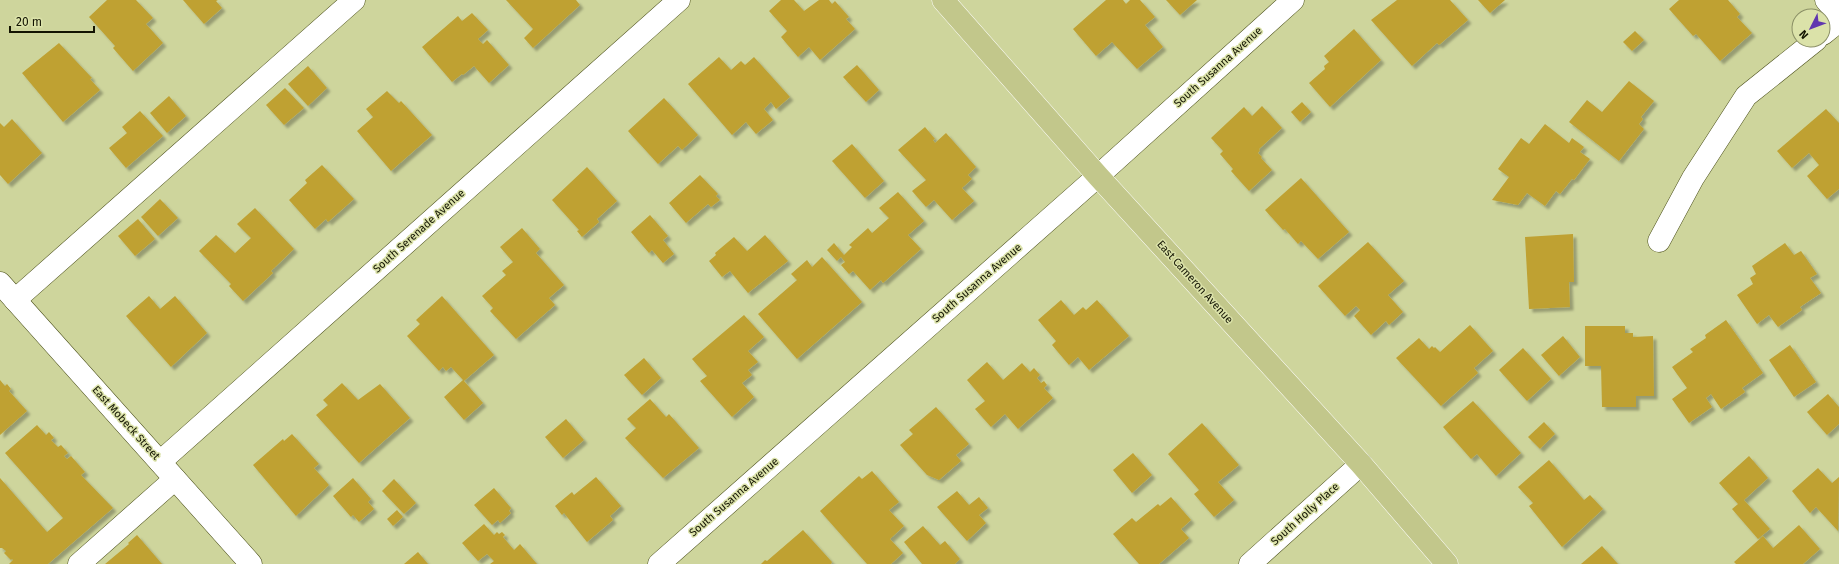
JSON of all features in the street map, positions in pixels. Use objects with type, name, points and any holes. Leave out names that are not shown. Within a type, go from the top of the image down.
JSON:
[{"type":"main road","name":"East Cameron Avenue","points":[[943,0],[1098,176],[1361,464],[1447,564]]},
{"type":"street","points":[[15,300],[354,0]]},
{"type":"street","name":"South Serenade Avenue","points":[[160,462],[679,0]]},
{"type":"street","name":"South Susanna Avenue","points":[[659,564],[1098,176],[1293,0]]},
{"type":"street","points":[[1826,0],[1839,15]]},
{"type":"street","points":[[1831,28],[1839,21]]},
{"type":"street","points":[[1659,241],[1693,178],[1746,96],[1806,48]]},
{"type":"street","name":"East Mobeck Street","points":[[0,283],[251,564]]},
{"type":"street","name":"South Holly Place","points":[[1250,564],[1361,464]]},
{"type":"street","points":[[79,564],[175,479]]},
{"type":"building","points":[[107,0],[136,0],[153,18],[146,24],[163,43],[133,71],[113,48],[115,46],[89,17]]},
{"type":"building","points":[[183,0],[218,0],[216,1],[222,8],[204,24]]},
{"type":"building","points":[[506,0],[576,0],[580,5],[533,48],[524,38],[533,29]]},
{"type":"building","points":[[781,0],[794,0],[804,11],[819,0],[829,0],[832,4],[835,1],[849,17],[846,19],[855,29],[820,60],[809,47],[798,57],[781,37],[787,31],[769,11]]},
{"type":"building","points":[[1106,0],[1123,0],[1126,4],[1130,0],[1140,0],[1155,17],[1145,25],[1163,47],[1137,69],[1112,42],[1096,56],[1073,29]]},
{"type":"building","points":[[1166,0],[1197,0],[1180,15]]},
{"type":"building","points":[[1397,0],[1450,0],[1468,20],[1439,45],[1437,43],[1412,66],[1371,20]]},
{"type":"building","points":[[1478,0],[1505,0],[1490,13]]},
{"type":"building","points":[[1679,0],[1728,0],[1740,14],[1737,17],[1752,33],[1720,61],[1696,34],[1693,36],[1669,9]]},
{"type":"building","points":[[472,13],[488,30],[478,39],[483,44],[487,40],[509,65],[489,83],[474,66],[452,82],[422,47],[458,16],[462,21]]},
{"type":"building","points":[[1354,29],[1381,60],[1330,107],[1309,83],[1325,69],[1324,66],[1329,62],[1324,56]]},
{"type":"building","points":[[1635,31],[1644,40],[1632,51],[1623,42]]},
{"type":"building","points":[[59,43],[92,78],[90,79],[100,90],[63,122],[22,73]]},
{"type":"building","points":[[719,57],[731,70],[741,61],[745,65],[754,57],[790,97],[776,109],[771,102],[764,109],[773,120],[756,134],[746,122],[732,135],[688,84]]},
{"type":"building","points":[[857,65],[879,90],[866,102],[843,77]]},
{"type":"building","points":[[308,66],[327,88],[308,106],[288,84]]},
{"type":"building","points":[[1629,81],[1654,101],[1641,117],[1643,119],[1639,124],[1644,129],[1619,161],[1569,122],[1587,100],[1602,112]]},
{"type":"building","points":[[285,88],[304,108],[284,125],[266,105]]},
{"type":"building","points":[[387,91],[399,103],[401,101],[432,135],[391,171],[357,131],[373,117],[366,109]]},
{"type":"building","points":[[169,96],[186,116],[167,133],[150,113]]},
{"type":"building","points":[[664,98],[698,135],[682,150],[678,146],[658,164],[628,131]]},
{"type":"building","points":[[1302,102],[1311,112],[1300,122],[1291,112]]},
{"type":"building","points":[[1262,106],[1282,128],[1259,149],[1260,150],[1258,153],[1272,170],[1249,191],[1231,171],[1233,169],[1220,154],[1223,151],[1211,138],[1244,107],[1252,116]]},
{"type":"building","points":[[1826,109],[1839,123],[1839,189],[1827,199],[1807,176],[1819,165],[1809,153],[1792,168],[1777,151]]},
{"type":"building","points":[[140,111],[163,136],[126,168],[109,148],[127,133],[122,127]]},
{"type":"building","points":[[12,119],[42,153],[8,184],[0,175],[0,123],[4,127]]},
{"type":"building","points":[[1545,124],[1569,143],[1572,138],[1584,147],[1580,152],[1590,159],[1574,180],[1572,179],[1560,194],[1556,191],[1545,206],[1527,193],[1518,205],[1492,200],[1509,177],[1498,169],[1521,138],[1529,144]]},
{"type":"building","points":[[925,127],[935,139],[933,140],[935,143],[946,133],[976,167],[968,175],[972,179],[962,188],[974,201],[952,220],[934,200],[926,207],[912,191],[926,180],[898,150]]},
{"type":"building","points":[[852,144],[884,181],[865,198],[832,161]]},
{"type":"building","points":[[322,165],[354,199],[328,222],[326,219],[315,229],[289,200],[307,183],[305,180]]},
{"type":"building","points":[[587,167],[617,201],[597,219],[599,222],[582,237],[577,231],[579,230],[552,200]]},
{"type":"building","points":[[700,175],[718,194],[716,196],[720,200],[711,207],[708,204],[686,223],[669,203]]},
{"type":"building","points":[[1301,178],[1349,232],[1318,259],[1301,241],[1298,244],[1265,210]]},
{"type":"building","points":[[898,192],[924,221],[908,235],[921,249],[883,283],[881,280],[870,290],[853,271],[849,274],[841,265],[845,262],[841,257],[837,261],[827,250],[834,243],[844,255],[852,247],[849,245],[868,228],[872,233],[889,218],[879,208]]},
{"type":"building","points":[[160,199],[178,218],[158,236],[141,217]]},
{"type":"building","points":[[255,208],[294,249],[271,271],[273,273],[243,301],[229,286],[231,284],[199,251],[216,235],[235,253],[251,238],[237,224]]},
{"type":"building","points":[[650,215],[668,236],[663,240],[674,254],[663,263],[652,250],[649,253],[631,232]]},
{"type":"building","points":[[138,219],[155,239],[135,256],[118,236]]},
{"type":"building","points":[[522,228],[540,249],[536,253],[564,285],[549,298],[555,305],[516,339],[490,311],[493,308],[482,296],[506,275],[502,271],[513,262],[500,247]]},
{"type":"building","points":[[1573,234],[1574,282],[1569,282],[1570,307],[1529,309],[1525,237]]},
{"type":"building","points":[[765,235],[788,261],[748,293],[730,271],[722,277],[709,261],[716,255],[715,253],[734,237],[747,251]]},
{"type":"building","points":[[1368,242],[1404,281],[1388,295],[1403,312],[1389,325],[1386,321],[1371,335],[1354,316],[1360,310],[1356,306],[1345,316],[1318,286]]},
{"type":"building","points":[[1785,243],[1794,255],[1801,251],[1817,274],[1810,278],[1821,293],[1800,307],[1802,310],[1778,327],[1769,315],[1757,324],[1737,295],[1753,284],[1750,278],[1756,274],[1752,266]]},
{"type":"building","points":[[822,257],[862,302],[797,359],[758,314],[797,280],[791,274],[807,260],[812,267]]},
{"type":"building","points":[[149,296],[160,309],[175,296],[207,333],[171,367],[126,316]]},
{"type":"building","points":[[442,296],[494,355],[464,381],[483,403],[464,420],[444,397],[463,380],[451,367],[446,371],[443,367],[439,371],[407,336],[420,324],[416,320]]},
{"type":"building","points":[[1061,300],[1074,315],[1083,307],[1086,310],[1097,300],[1129,336],[1089,370],[1078,357],[1069,365],[1052,345],[1056,341],[1038,320]]},
{"type":"building","points":[[744,315],[764,337],[748,351],[758,362],[748,370],[752,375],[742,383],[754,397],[732,417],[700,381],[707,376],[692,359]]},
{"type":"building","points":[[1726,320],[1763,373],[1742,388],[1745,392],[1721,409],[1711,394],[1706,398],[1712,407],[1689,423],[1672,399],[1687,388],[1672,367],[1693,352],[1690,349],[1706,338],[1705,335]]},
{"type":"building","points":[[1470,325],[1493,351],[1474,368],[1478,373],[1441,406],[1396,358],[1419,338],[1429,349],[1432,346],[1440,352]]},
{"type":"building","points":[[1585,326],[1625,326],[1625,333],[1633,333],[1633,337],[1653,336],[1654,396],[1636,396],[1636,407],[1602,407],[1601,366],[1585,366]]},
{"type":"building","points":[[1563,336],[1580,357],[1559,376],[1541,355]]},
{"type":"building","points":[[1790,345],[1816,382],[1794,397],[1769,360]]},
{"type":"building","points":[[1523,348],[1551,379],[1527,401],[1499,370]]},
{"type":"building","points":[[644,358],[661,378],[642,395],[624,375]]},
{"type":"building","points":[[987,362],[1003,380],[1022,363],[1030,372],[1034,368],[1040,375],[1037,378],[1041,383],[1044,381],[1047,385],[1044,388],[1053,398],[1018,429],[1005,414],[991,427],[975,409],[985,401],[967,380]]},
{"type":"building","points":[[0,380],[5,386],[7,384],[11,389],[9,391],[27,411],[0,435]]},
{"type":"building","points":[[342,383],[358,400],[380,384],[410,418],[359,463],[316,415],[328,405],[323,400]]},
{"type":"building","points":[[1828,394],[1839,407],[1839,424],[1827,435],[1807,412]]},
{"type":"building","points":[[650,399],[666,417],[669,414],[699,448],[663,478],[625,438],[636,428],[627,419]]},
{"type":"building","points":[[1473,401],[1521,453],[1496,476],[1477,454],[1471,459],[1443,427]]},
{"type":"building","points":[[936,407],[969,444],[956,455],[961,461],[939,480],[927,475],[900,445],[913,434],[909,430]]},
{"type":"building","points":[[566,419],[584,440],[563,458],[545,437]]},
{"type":"building","points":[[1544,422],[1555,434],[1540,449],[1528,437]]},
{"type":"building","points":[[1202,423],[1239,465],[1218,482],[1234,500],[1214,517],[1194,494],[1199,490],[1168,454]]},
{"type":"building","points":[[37,425],[46,435],[49,432],[54,438],[51,440],[58,447],[61,445],[68,453],[64,456],[67,459],[71,456],[85,472],[81,475],[113,508],[48,564],[9,564],[13,560],[11,560],[4,553],[6,551],[0,548],[0,478],[47,532],[63,518],[5,453]]},
{"type":"building","points":[[292,434],[319,464],[314,468],[329,485],[296,516],[253,465],[283,439],[284,441]]},
{"type":"building","points":[[1133,453],[1152,475],[1132,493],[1113,470]]},
{"type":"building","points":[[1749,456],[1768,478],[1744,500],[1770,529],[1758,539],[1732,509],[1738,504],[1719,483]]},
{"type":"building","points":[[1549,460],[1584,500],[1590,495],[1603,509],[1562,547],[1529,506],[1533,503],[1518,487]]},
{"type":"building","points":[[1818,468],[1832,483],[1839,477],[1838,531],[1816,507],[1810,513],[1792,491]]},
{"type":"building","points":[[872,471],[899,502],[889,510],[904,526],[890,539],[903,553],[891,564],[867,564],[820,511],[859,476],[862,479]]},
{"type":"building","points":[[596,477],[621,506],[610,516],[613,520],[587,542],[564,513],[562,515],[555,506],[572,492],[574,495]]},
{"type":"building","points":[[353,478],[371,499],[368,502],[374,509],[359,522],[353,515],[351,517],[333,496]]},
{"type":"building","points":[[394,479],[416,503],[404,514],[382,491]]},
{"type":"building","points":[[494,488],[511,508],[509,511],[511,513],[500,523],[498,520],[492,525],[474,505]]},
{"type":"building","points":[[957,491],[969,505],[979,497],[988,508],[979,515],[986,523],[967,541],[937,507]]},
{"type":"building","points":[[1171,497],[1191,520],[1181,529],[1189,538],[1159,564],[1139,564],[1113,534],[1132,518],[1136,522],[1158,504],[1160,506]]},
{"type":"building","points":[[397,510],[403,517],[393,526],[387,519]]},
{"type":"building","points":[[484,524],[494,535],[497,532],[499,534],[502,532],[505,535],[503,537],[514,550],[520,544],[537,564],[490,564],[494,561],[487,554],[478,561],[462,543]]},
{"type":"building","points":[[1799,525],[1820,549],[1803,564],[1736,564],[1734,562],[1763,536],[1773,548]]},
{"type":"building","points":[[923,526],[940,545],[945,541],[960,559],[955,564],[922,564],[904,542]]},
{"type":"building","points":[[803,530],[832,562],[831,564],[761,564],[765,560],[767,561]]},
{"type":"building","points":[[137,535],[162,564],[105,564],[129,544],[128,543]]},
{"type":"building","points":[[1602,546],[1618,564],[1581,564]]},
{"type":"building","points":[[418,552],[428,564],[404,564]]}]
